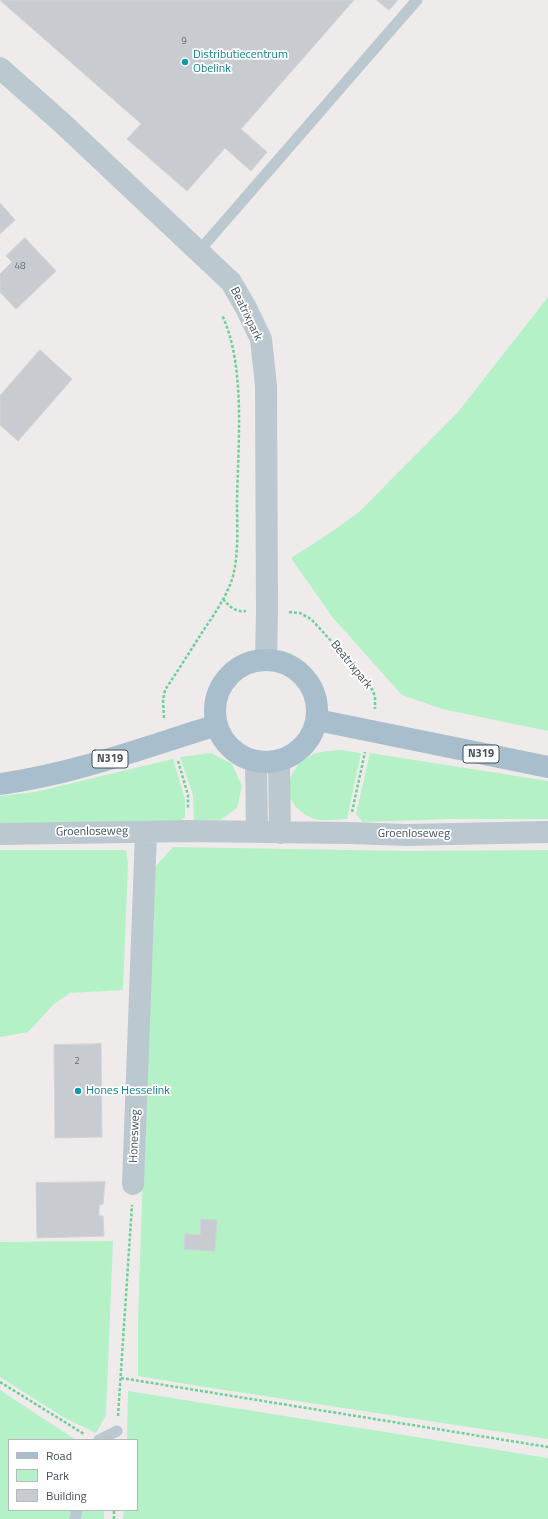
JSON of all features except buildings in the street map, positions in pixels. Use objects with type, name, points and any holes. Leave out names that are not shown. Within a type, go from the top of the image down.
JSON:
[{"type":"main road","points":[[266,660],[278,661],[301,673],[309,683],[315,695],[317,708],[316,720],[312,734],[304,746],[293,755],[268,762],[246,758],[236,752],[221,736],[217,725],[215,712],[217,699],[222,686],[230,675],[240,667],[252,662],[266,660]]},
{"type":"main road","name":"N319","points":[[316,720],[548,767]]},
{"type":"main road","name":"N319","points":[[0,784],[30,780],[100,763],[217,725]]},
{"type":"street","name":"Beatrixpark","points":[[0,68],[61,122],[231,282],[261,339],[266,386],[266,660]]},
{"type":"street","points":[[279,760],[280,832]]},
{"type":"street","points":[[256,761],[257,832]]},
{"type":"street","name":"Honesweg","points":[[133,1184],[146,832]]},
{"type":"street","name":"Groenloseweg","points":[[0,834],[280,832],[407,835],[548,832]]},
{"type":"lane","points":[[199,251],[417,0]]},
{"type":"lane","points":[[101,1439],[117,1431]]},
{"type":"path","name":"Beatrixpark","points":[[219,309],[229,330],[235,362],[239,412],[236,549],[233,576],[224,599],[238,612],[267,611],[300,613],[311,619],[371,687],[375,696],[376,707],[369,731],[348,833]]},
{"type":"path","points":[[117,1431],[133,1184]]},
{"type":"path","points":[[121,1378],[548,1447]]},
{"type":"path","points":[[0,1382],[87,1436]]},
{"type":"green space","points":[[548,297],[548,731],[442,709],[402,695],[333,618],[291,558],[359,512],[458,412]]},
{"type":"green space","points":[[341,750],[361,753],[347,819],[319,820],[307,816],[292,802],[289,793],[289,783],[292,774],[298,765],[312,755]]},
{"type":"green space","points":[[211,753],[232,764],[242,786],[237,808],[220,820],[194,821],[193,795],[180,757]]},
{"type":"green space","points":[[370,753],[548,781],[548,819],[449,819],[363,822],[356,814]]},
{"type":"green space","points":[[173,759],[185,799],[185,817],[178,822],[0,825],[0,796],[35,792]]},
{"type":"green space","points":[[173,847],[409,851],[548,850],[548,1439],[138,1376],[138,1319],[153,869]]},
{"type":"green space","points":[[0,850],[126,850],[128,863],[123,990],[70,993],[54,1004],[28,1032],[0,1037]]},
{"type":"green space","points":[[113,1241],[106,1415],[96,1433],[63,1417],[0,1377],[0,1242]]},
{"type":"green space","points":[[0,1390],[74,1439],[8,1439],[8,1511],[104,1511],[104,1519],[0,1519]]},
{"type":"green space","points":[[128,1391],[548,1458],[548,1519],[123,1519],[124,1511],[138,1511],[138,1439],[127,1439]]},
{"type":"place","name":"Distributiecentrum Obelink","points":[[185,62]]},
{"type":"place","name":"Hones Hesselink","points":[[78,1091]]}]
